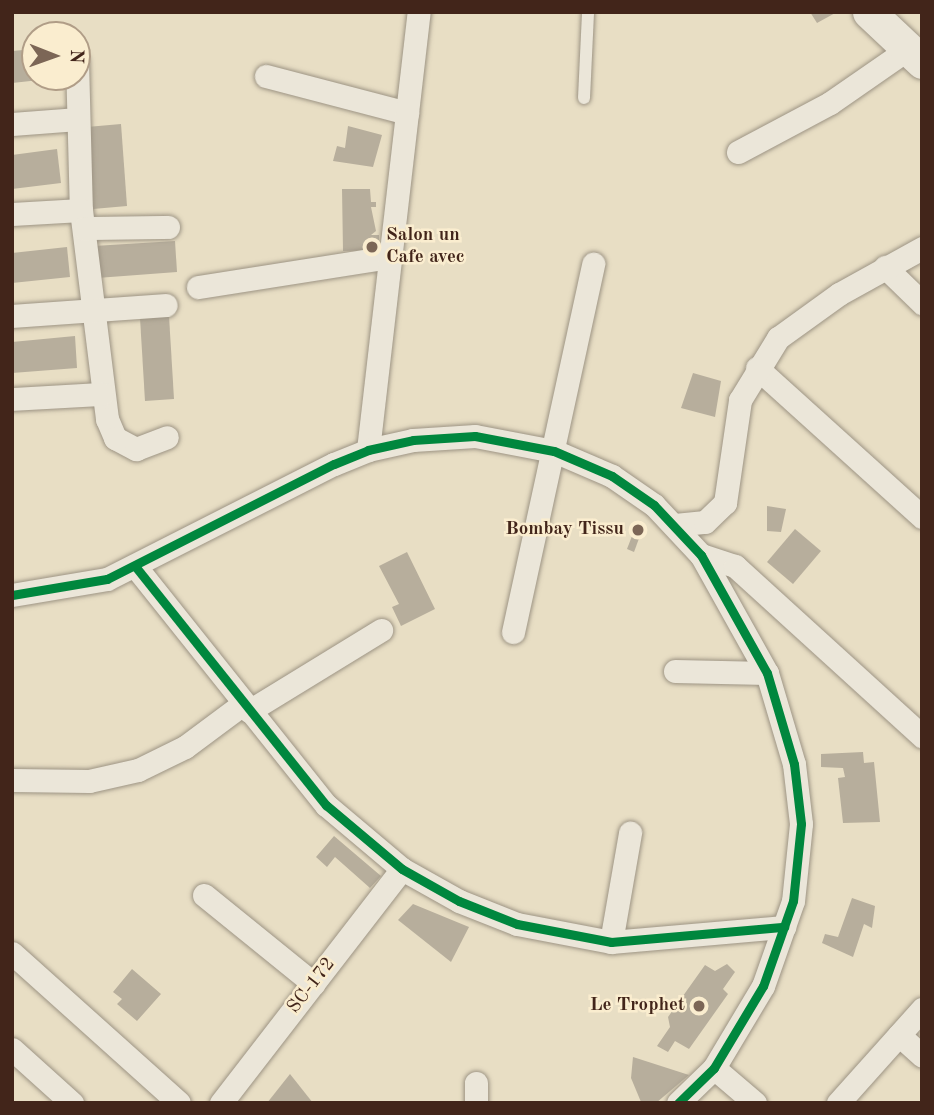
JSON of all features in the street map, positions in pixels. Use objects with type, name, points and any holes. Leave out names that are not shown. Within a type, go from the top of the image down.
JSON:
[{"type":"street","points":[[368,450],[419,12]]},
{"type":"street","points":[[738,152],[915,55],[869,12]]},
{"type":"street","points":[[266,76],[407,113]]},
{"type":"street","points":[[78,91],[83,219],[102,394],[111,430],[124,444],[136,449],[167,437]]},
{"type":"street","points":[[12,124],[79,119]]},
{"type":"street","points":[[12,214],[168,227]]},
{"type":"street","points":[[675,524],[705,522],[725,503],[738,408],[757,368],[791,327],[886,267],[922,248]]},
{"type":"street","points":[[198,287],[390,257]]},
{"type":"street","points":[[513,632],[593,264]]},
{"type":"street","points":[[886,267],[922,303]]},
{"type":"street","points":[[12,316],[166,305]]},
{"type":"street","points":[[757,368],[922,517]]},
{"type":"street","points":[[12,399],[102,394]]},
{"type":"street","points":[[12,595],[77,588],[135,566],[368,450],[413,440],[475,436],[554,451],[626,484],[675,524],[701,555],[767,673],[794,764],[801,824],[800,864],[784,927],[762,986],[714,1068],[678,1103]]},
{"type":"street","points":[[701,555],[735,566],[922,736]]},
{"type":"street","points":[[135,566],[326,805],[402,869],[458,901],[517,924],[611,942],[784,927]]},
{"type":"street","points":[[12,780],[89,781],[138,770],[184,747],[381,630]]},
{"type":"street","points":[[675,671],[767,673]]},
{"type":"street","points":[[611,942],[630,833]]},
{"type":"street","name":"SC-172","points":[[221,1103],[402,869]]},
{"type":"street","points":[[204,895],[314,984]]},
{"type":"street","points":[[12,953],[180,1103]]},
{"type":"street","points":[[838,1103],[922,1009]]},
{"type":"street","points":[[899,1035],[922,1056]]},
{"type":"street","points":[[12,1049],[72,1103]]},
{"type":"street","points":[[714,1068],[755,1103]]},
{"type":"lane","points":[[584,98],[588,12]]},
{"type":"building","points":[[810,12],[837,12],[817,23]]},
{"type":"building","points":[[21,50],[21,82],[12,83],[12,51]]},
{"type":"building","points":[[121,124],[127,206],[93,209],[87,127]]},
{"type":"building","points":[[348,126],[382,135],[373,167],[333,161],[337,146],[345,148]]},
{"type":"building","points":[[57,149],[61,183],[12,189],[12,155]]},
{"type":"building","points":[[342,189],[370,189],[371,202],[376,202],[376,207],[371,207],[376,231],[371,235],[379,235],[379,250],[343,251]]},
{"type":"building","points":[[175,241],[177,272],[97,278],[94,246]]},
{"type":"building","points":[[67,247],[70,277],[12,283],[12,253]]},
{"type":"building","points":[[169,316],[174,399],[145,401],[140,318]]},
{"type":"building","points":[[75,336],[77,368],[12,373],[12,342]]},
{"type":"building","points":[[693,373],[721,381],[715,417],[681,408]]},
{"type":"building","points":[[767,506],[786,509],[781,532],[767,531]]},
{"type":"building","points":[[637,523],[644,525],[634,552],[627,549]]},
{"type":"building","points":[[795,529],[821,551],[793,584],[767,562]]},
{"type":"building","points":[[407,552],[435,609],[401,626],[392,607],[399,604],[379,566]]},
{"type":"building","points":[[863,752],[864,763],[874,762],[880,822],[843,823],[838,778],[845,777],[843,768],[821,767],[821,754]]},
{"type":"building","points":[[334,836],[381,876],[370,888],[335,857],[327,867],[316,857]]},
{"type":"building","points":[[852,898],[875,906],[872,928],[864,924],[853,957],[822,943],[825,934],[838,937]]},
{"type":"building","points":[[413,904],[469,927],[451,962],[398,920]]},
{"type":"building","points":[[727,964],[735,972],[723,989],[728,994],[689,1049],[675,1041],[668,1052],[657,1046],[670,1027],[668,1017],[705,965],[715,971]]},
{"type":"building","points":[[132,969],[161,994],[137,1021],[117,1004],[122,999],[113,992]]},
{"type":"building","points":[[633,1057],[689,1075],[656,1103],[641,1102],[631,1078]]},
{"type":"building","points":[[290,1074],[313,1103],[267,1103]]},
{"type":"cycle path","points":[[12,595],[107,579],[334,464],[368,450],[413,440],[475,436],[554,451],[612,476],[654,505],[701,555],[767,673],[794,764],[801,824],[793,901],[763,986],[714,1068],[678,1103]]},
{"type":"cycle path","points":[[135,566],[326,805],[402,869],[459,901],[517,924],[611,942],[784,927]]},
{"type":"place","name":"Salon un Cafe avec","points":[[372,247]]},
{"type":"place","name":"Bombay Tissu","points":[[638,530]]},
{"type":"place","name":"Le Trophet","points":[[699,1006]]}]
